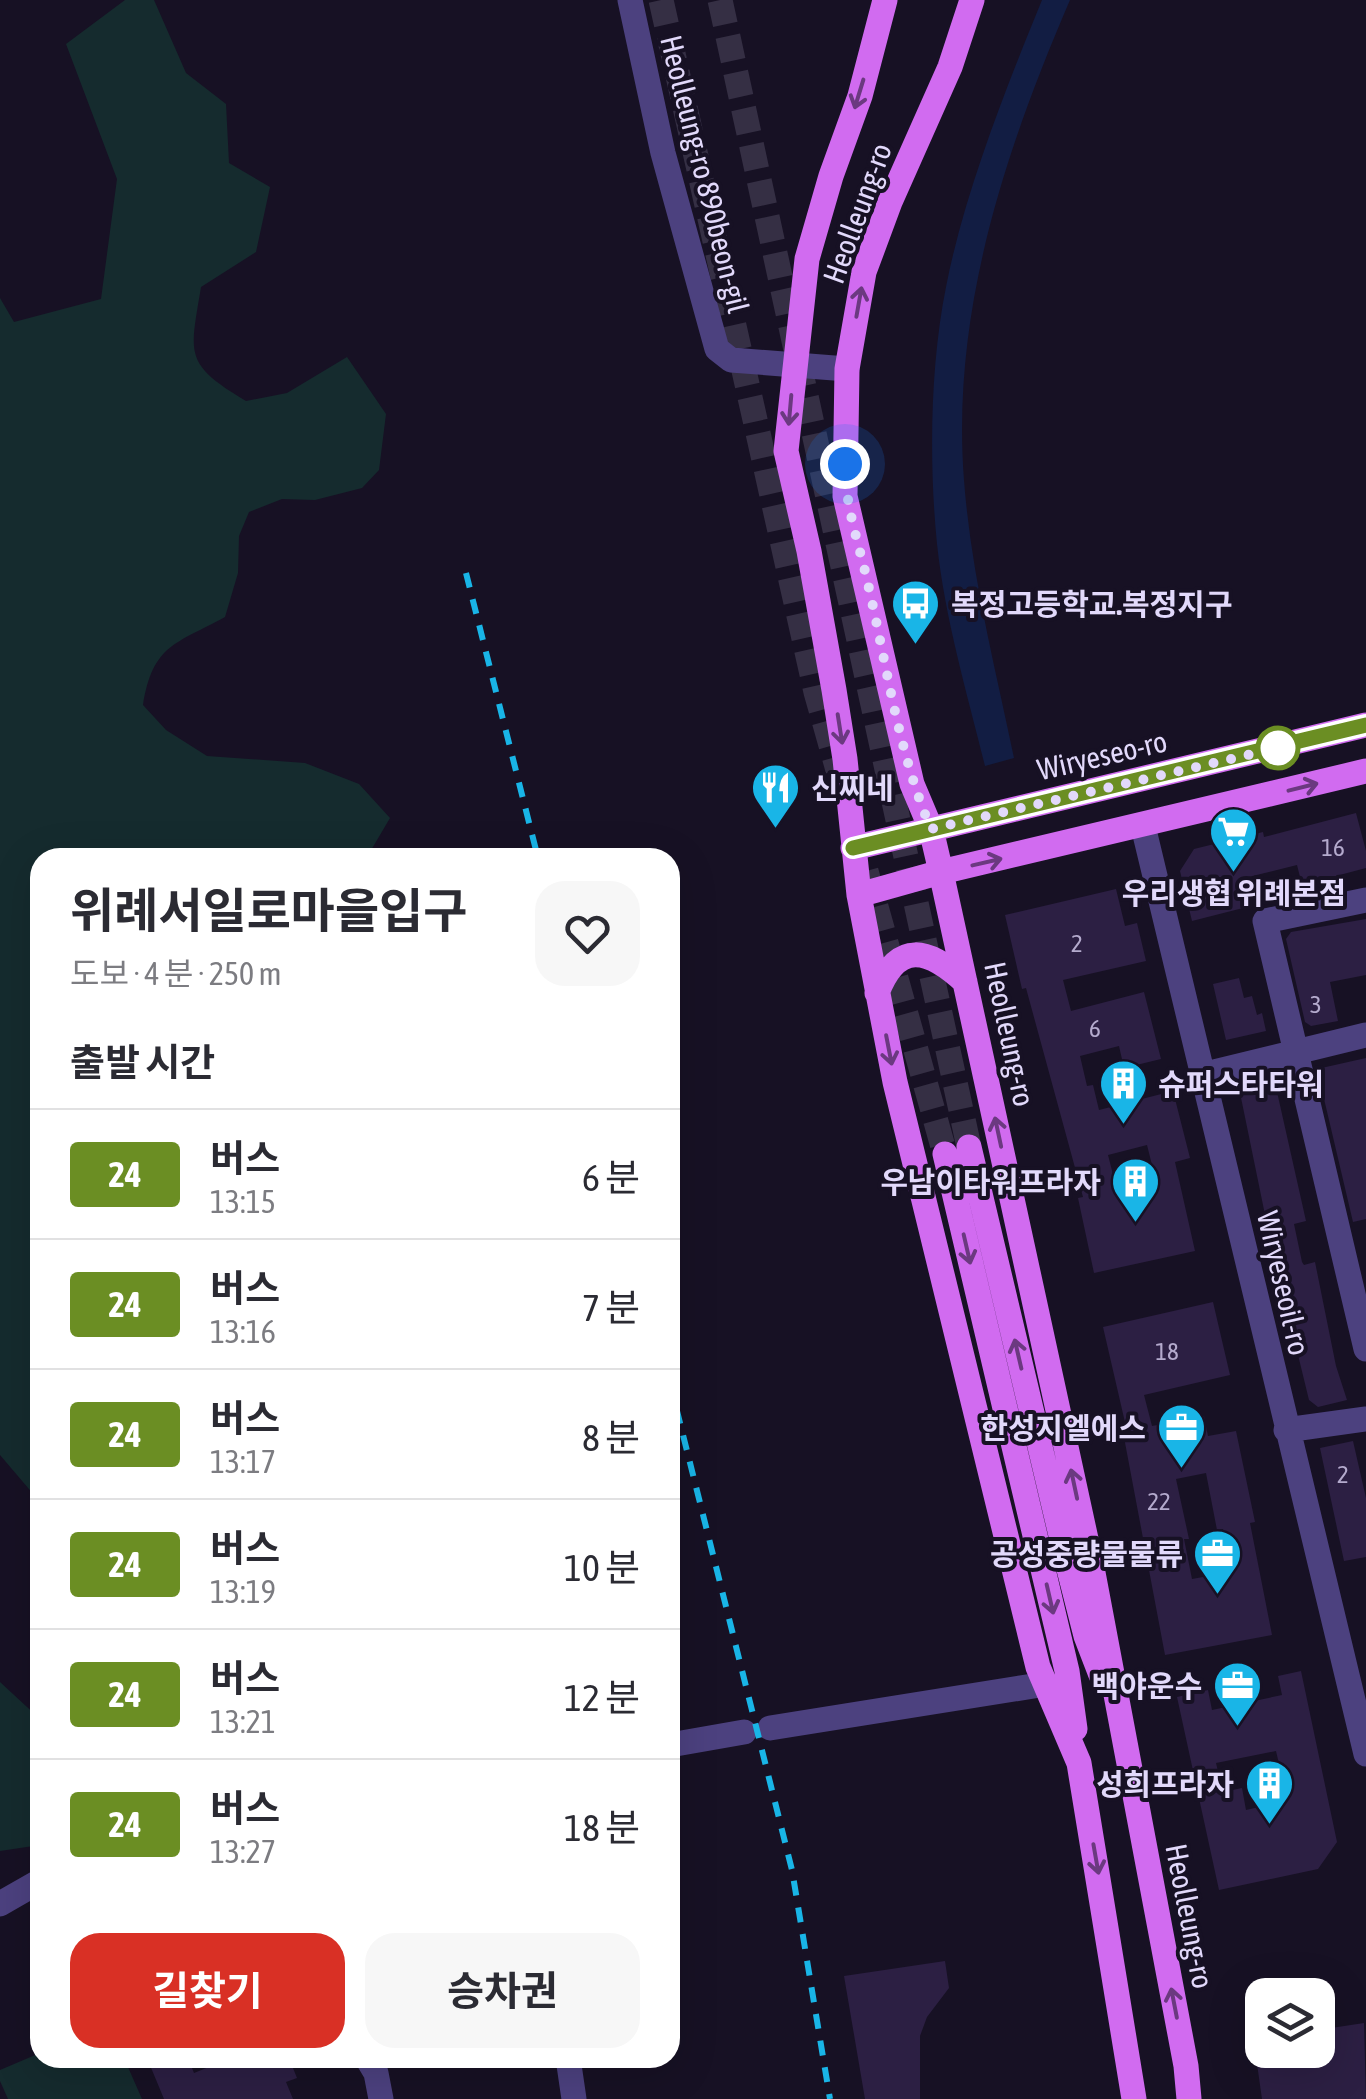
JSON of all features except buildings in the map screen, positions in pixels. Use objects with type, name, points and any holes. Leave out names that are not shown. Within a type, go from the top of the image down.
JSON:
[{"type":"main road","name":"Heolleung-ro","points":[[884,0],[860,96],[807,259],[786,451],[837,707],[858,895],[878,992],[912,1152],[1038,1666],[1080,1763],[1134,2099]]},
{"type":"main road","name":"Heolleung-ro","points":[[972,0],[950,67],[890,202],[864,272],[847,369],[845,496],[912,784],[931,829],[941,872],[1091,1562],[1189,2099]]},
{"type":"main road","name":"Wiryeseo-ro","points":[[853,848],[1366,725]]},
{"type":"main road","points":[[858,895],[1366,772]]},
{"type":"main road","points":[[878,992],[885,974],[904,956],[915,953],[943,962],[965,982]]},
{"type":"main road","points":[[1080,1763],[1067,1671],[957,1151],[1086,1636],[1118,1717]]},
{"type":"street","name":"Heolleung-ro 890beon-gil","points":[[630,0],[663,153],[713,341],[731,360],[847,369]]},
{"type":"street","name":"Wiryeseoil-ro","points":[[1143,826],[1286,1430],[1356,1670],[1366,1754]]},
{"type":"street","points":[[1366,900],[1265,922],[1366,1349]]},
{"type":"street","points":[[1202,1075],[1366,1035]]},
{"type":"street","points":[[1286,1430],[1366,1419]]},
{"type":"street","points":[[680,1743],[1046,1684]]},
{"type":"street","points":[[0,1904],[30,1886]]},
{"type":"street","points":[[373,2068],[381,2099]]},
{"type":"street","points":[[569,2068],[574,2099]]},
{"type":"green space","points":[[125,0],[154,0],[186,73],[226,104],[229,163],[270,187],[256,252],[201,287],[194,343],[201,366],[246,401],[287,393],[347,357],[386,414],[379,470],[362,488],[315,500],[282,499],[249,512],[239,536],[238,573],[225,617],[180,641],[160,657],[143,705],[166,730],[207,756],[305,763],[359,784],[390,818],[372,848],[30,848],[30,1490],[0,1455],[0,298],[14,322],[101,299],[117,179],[66,44]]},
{"type":"green space","points":[[0,1682],[30,1710],[30,1846],[0,1851]]},
{"type":"green space","points":[[30,2057],[30,2068],[128,2068],[142,2099],[8,2099],[0,2070]]},
{"type":"water","points":[[1042,0],[1070,0],[1004,174],[975,295],[966,356],[962,418],[967,515],[984,620],[1014,758],[985,766],[957,656],[937,544],[934,382],[946,287],[964,215]]},
{"type":"tunnel","points":[[661,0],[816,692],[838,770]]},
{"type":"tunnel","points":[[720,0],[969,1147]]},
{"type":"tunnel","points":[[866,871],[945,1154]]},
{"type":"railway","points":[[466,573],[535,848]]},
{"type":"railway","points":[[680,1423],[792,1870],[830,2099]]},
{"type":"bus line","name":"24","points":[[853,848],[1366,725]]},
{"type":"place","name":"복정고등학교.복정지구","points":[[916,646]]},
{"type":"place","name":"신찌네","points":[[776,830]]},
{"type":"place","name":"우리생협 위례본점","points":[[1234,874]]},
{"type":"place","name":"슈퍼스타타워","points":[[1123,1126]]},
{"type":"place","name":"우남이타워프라자","points":[[1136,1224]]},
{"type":"place","name":"한성지엘에스","points":[[1181,1470]]},
{"type":"place","name":"공성중량물물류","points":[[1218,1596]]},
{"type":"place","name":"백야운수","points":[[1237,1728]]},
{"type":"place","name":"성희프라자","points":[[1269,1826]]},
{"type":"route","points":[[845,464],[845,496],[912,784],[931,829],[1278,748]]}]
